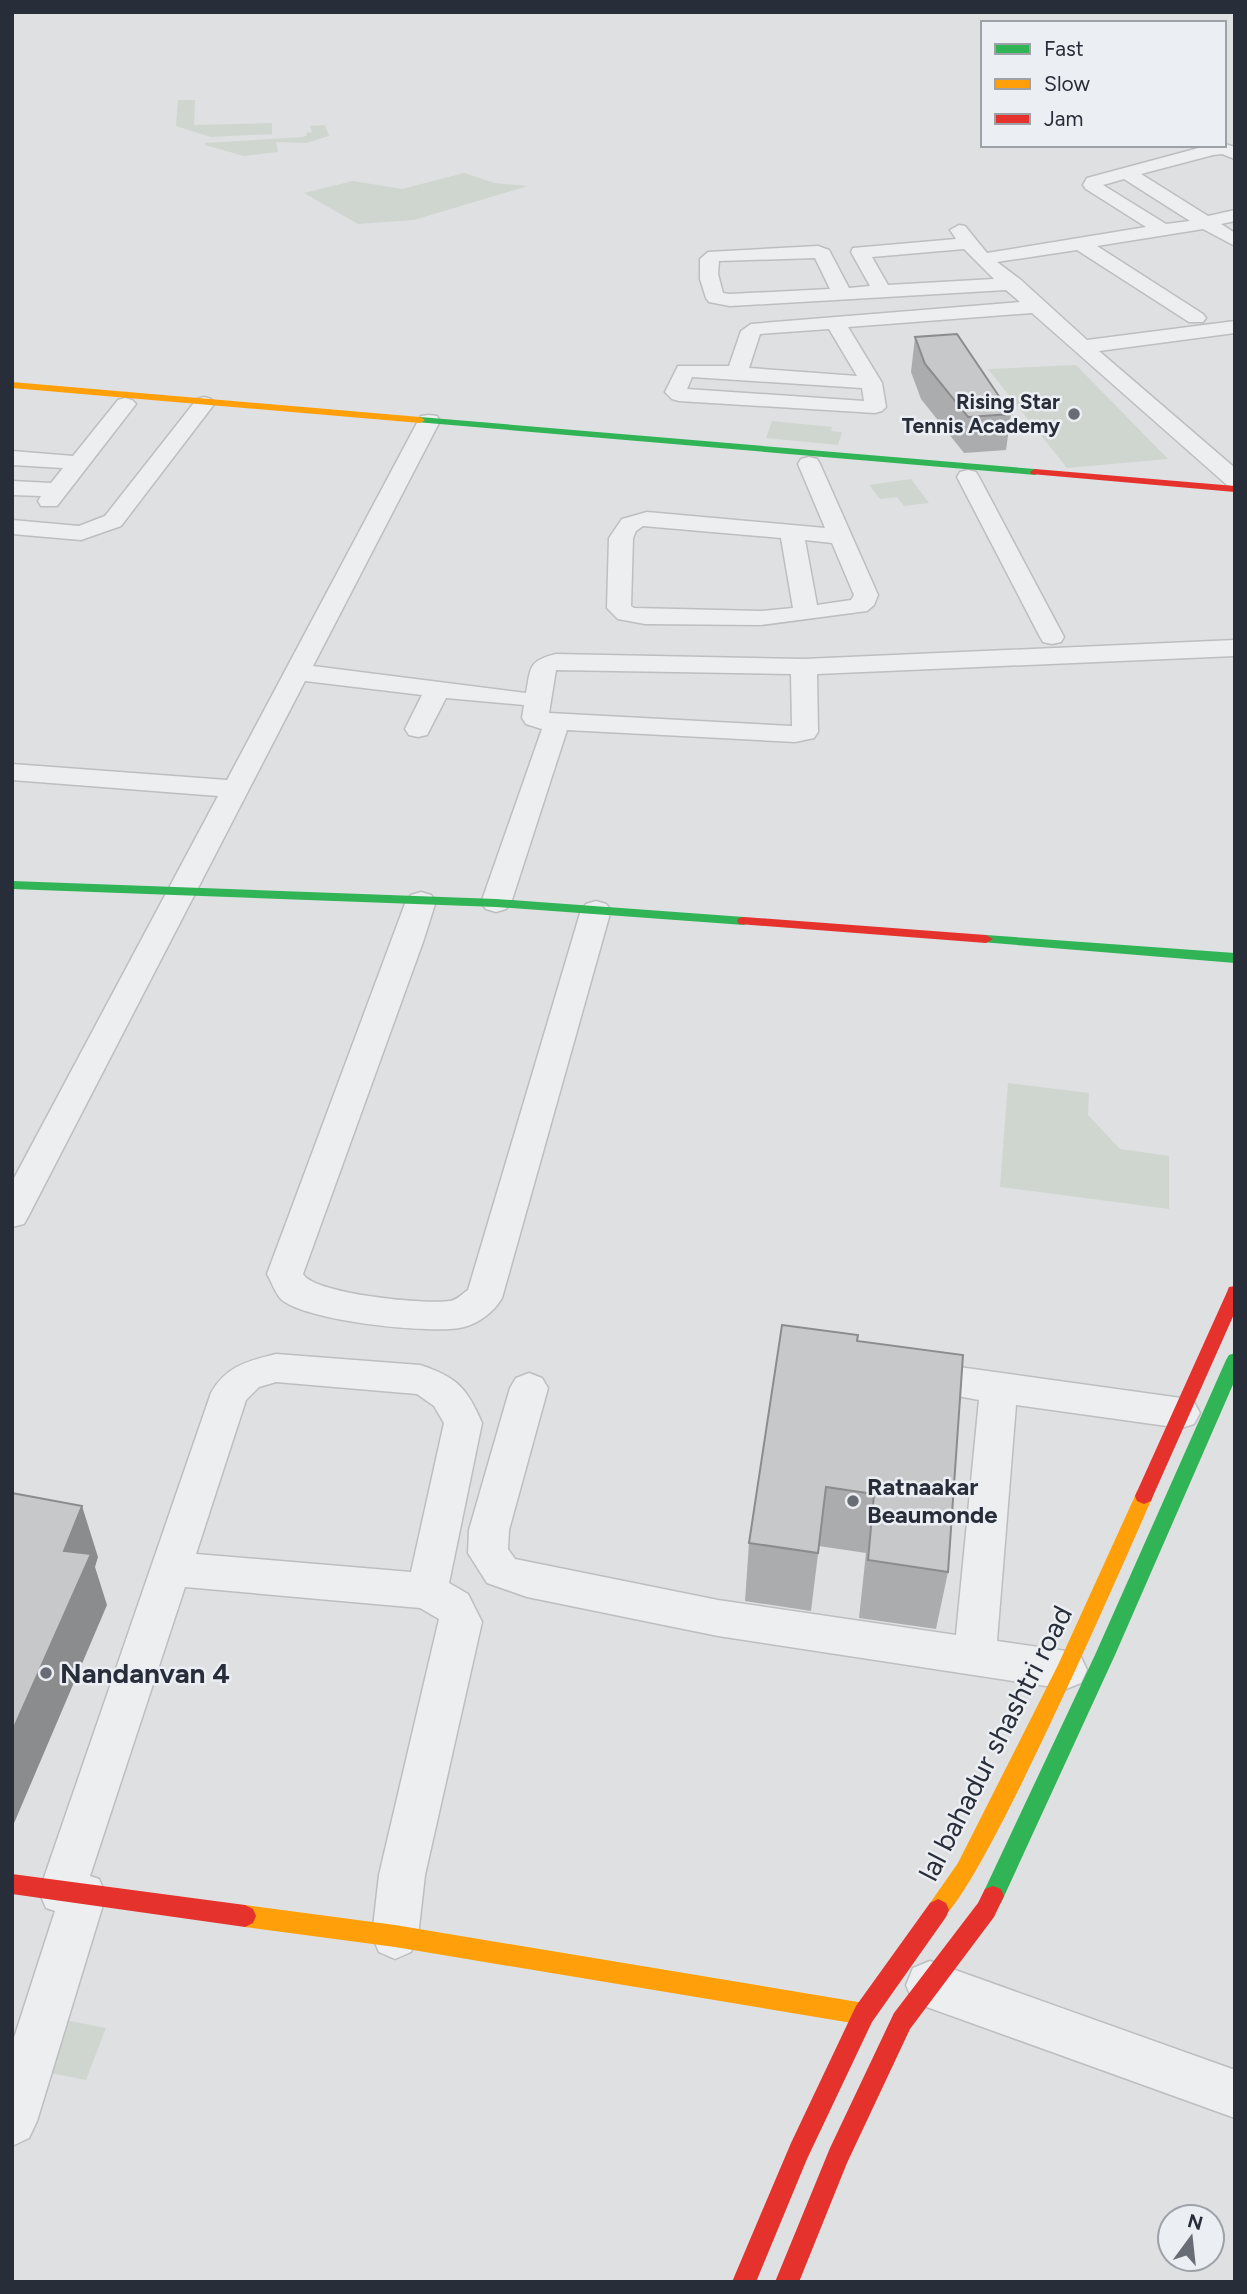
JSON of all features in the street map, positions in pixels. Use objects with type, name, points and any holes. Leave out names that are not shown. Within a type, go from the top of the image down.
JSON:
[{"type":"street","points":[[1163,230],[1092,185],[1125,172],[1212,150],[1225,149],[1235,154]]},
{"type":"street","points":[[1125,172],[1235,241]]},
{"type":"street","points":[[882,291],[860,254],[865,249],[1079,243],[1235,215]]},
{"type":"street","points":[[1079,243],[1196,318]]},
{"type":"street","points":[[970,244],[1235,480]]},
{"type":"street","points":[[842,293],[818,251],[715,256],[709,259],[707,266],[716,298],[730,300],[1014,284]]},
{"type":"street","points":[[737,373],[751,331],[758,328],[1038,306]]},
{"type":"street","points":[[835,322],[873,383],[875,407],[674,392],[685,370],[873,383]]},
{"type":"street","points":[[1083,347],[1235,327]]},
{"type":"street","points":[[748,342],[800,346]]},
{"type":"street","points":[[826,347],[851,349]]},
{"type":"street","points":[[12,385],[200,406],[427,426],[1235,491]]},
{"type":"street","points":[[12,394],[125,404],[200,406]]},
{"type":"street","points":[[12,488],[53,496],[125,404]]},
{"type":"street","points":[[12,527],[81,533],[113,521],[200,406]]},
{"type":"street","points":[[427,426],[968,477],[1235,491]]},
{"type":"street","points":[[12,1215],[427,426]]},
{"type":"street","points":[[12,458],[79,463]]},
{"type":"street","points":[[809,464],[843,537],[866,596],[858,606],[761,618],[645,617],[627,614],[619,608],[621,538],[625,527],[633,521],[647,519],[843,537]]},
{"type":"street","points":[[968,477],[1052,637]]},
{"type":"street","points":[[792,532],[801,598],[806,614]]},
{"type":"street","points":[[804,667],[805,732],[795,734],[542,721],[535,718],[544,666],[556,662],[804,667],[1235,648]]},
{"type":"street","points":[[297,673],[519,699]]},
{"type":"street","points":[[418,729],[438,689]]},
{"type":"street","points":[[496,903],[554,731]]},
{"type":"street","points":[[12,772],[236,789]]},
{"type":"street","points":[[12,885],[496,903],[1235,958]]},
{"type":"street","points":[[421,901],[285,1274],[293,1289],[315,1301],[425,1317],[461,1314],[484,1298],[596,910]]},
{"type":"street","name":"lal bahadur shashtri road","points":[[744,2282],[799,2151],[899,2007],[1066,1670],[1235,1292]]},
{"type":"street","points":[[787,2282],[899,2007],[986,1910],[1105,1655],[1235,1360]]},
{"type":"street","points":[[12,2121],[73,1894],[172,1569],[230,1392],[247,1376],[276,1368],[420,1380],[441,1388],[454,1401],[463,1423],[427,1591]]},
{"type":"street","points":[[878,1371],[1181,1413]]},
{"type":"street","points":[[975,1656],[999,1387]]},
{"type":"street","points":[[529,1388],[489,1530],[488,1553],[501,1571],[538,1583],[718,1618],[1066,1670]]},
{"type":"street","points":[[172,1569],[427,1591],[454,1607],[461,1622],[402,1875],[395,1936]]},
{"type":"street","points":[[12,1884],[899,2007],[1235,2094]]},
{"type":"shaded area","points":[[178,100],[195,100],[194,125],[272,123],[272,134],[211,137],[176,126]]},
{"type":"shaded area","points":[[325,125],[329,136],[306,143],[276,142],[278,152],[244,156],[205,145],[303,137],[312,132],[310,126]]},
{"type":"shaded area","points":[[464,173],[494,183],[528,186],[414,220],[358,224],[304,193],[353,181],[402,189]]},
{"type":"shaded area","name":"Rising Star Tennis Academy","points":[[1076,365],[1168,459],[1067,468],[988,369]]},
{"type":"shaded area","points":[[772,421],[832,427],[831,431],[842,432],[838,445],[766,438]]},
{"type":"shaded area","points":[[911,479],[929,503],[904,506],[897,497],[880,499],[869,485]]},
{"type":"shaded area","points":[[1008,1083],[1089,1093],[1088,1115],[1120,1149],[1169,1156],[1169,1209],[1000,1187]]},
{"type":"shaded area","points":[[49,2017],[106,2028],[86,2080],[29,2069]]},
{"type":"building","points":[[957,334],[1011,414],[968,417],[925,364],[915,337]]},
{"type":"building","name":"Ratnaakar Beaumonde","points":[[782,1325],[858,1335],[857,1341],[963,1355],[948,1572],[868,1560],[874,1494],[826,1487],[818,1553],[749,1543]]},
{"type":"building","points":[[12,1493],[82,1506],[64,1551],[91,1554],[12,1732]]},
{"type":"traffic: fast","points":[[420,420],[1035,472]]},
{"type":"traffic: fast","points":[[12,885],[496,903],[744,921]]},
{"type":"traffic: fast","points":[[986,939],[1235,958]]},
{"type":"traffic: fast","points":[[993,1896],[1105,1655],[1235,1360]]},
{"type":"traffic: slow","points":[[12,385],[420,420]]},
{"type":"traffic: slow","points":[[938,1910],[966,1870],[1066,1670],[1144,1496]]},
{"type":"traffic: slow","points":[[245,1916],[395,1936],[864,2014]]},
{"type":"traffic: jam","points":[[1035,472],[1235,489]]},
{"type":"traffic: jam","points":[[744,921],[986,939]]},
{"type":"traffic: jam","points":[[1144,1496],[1235,1292]]},
{"type":"traffic: jam","points":[[12,1884],[245,1916]]},
{"type":"traffic: jam","points":[[787,2282],[838,2156],[902,2021],[986,1910],[993,1896]]},
{"type":"traffic: jam","points":[[744,2282],[799,2151],[864,2014],[938,1910]]},
{"type":"place","name":"Rising Star Tennis Academy","points":[[1074,414]]},
{"type":"place","name":"Ratnaakar Beaumonde","points":[[853,1501]]},
{"type":"place","name":"Nandanvan 4","points":[[46,1673]]}]
